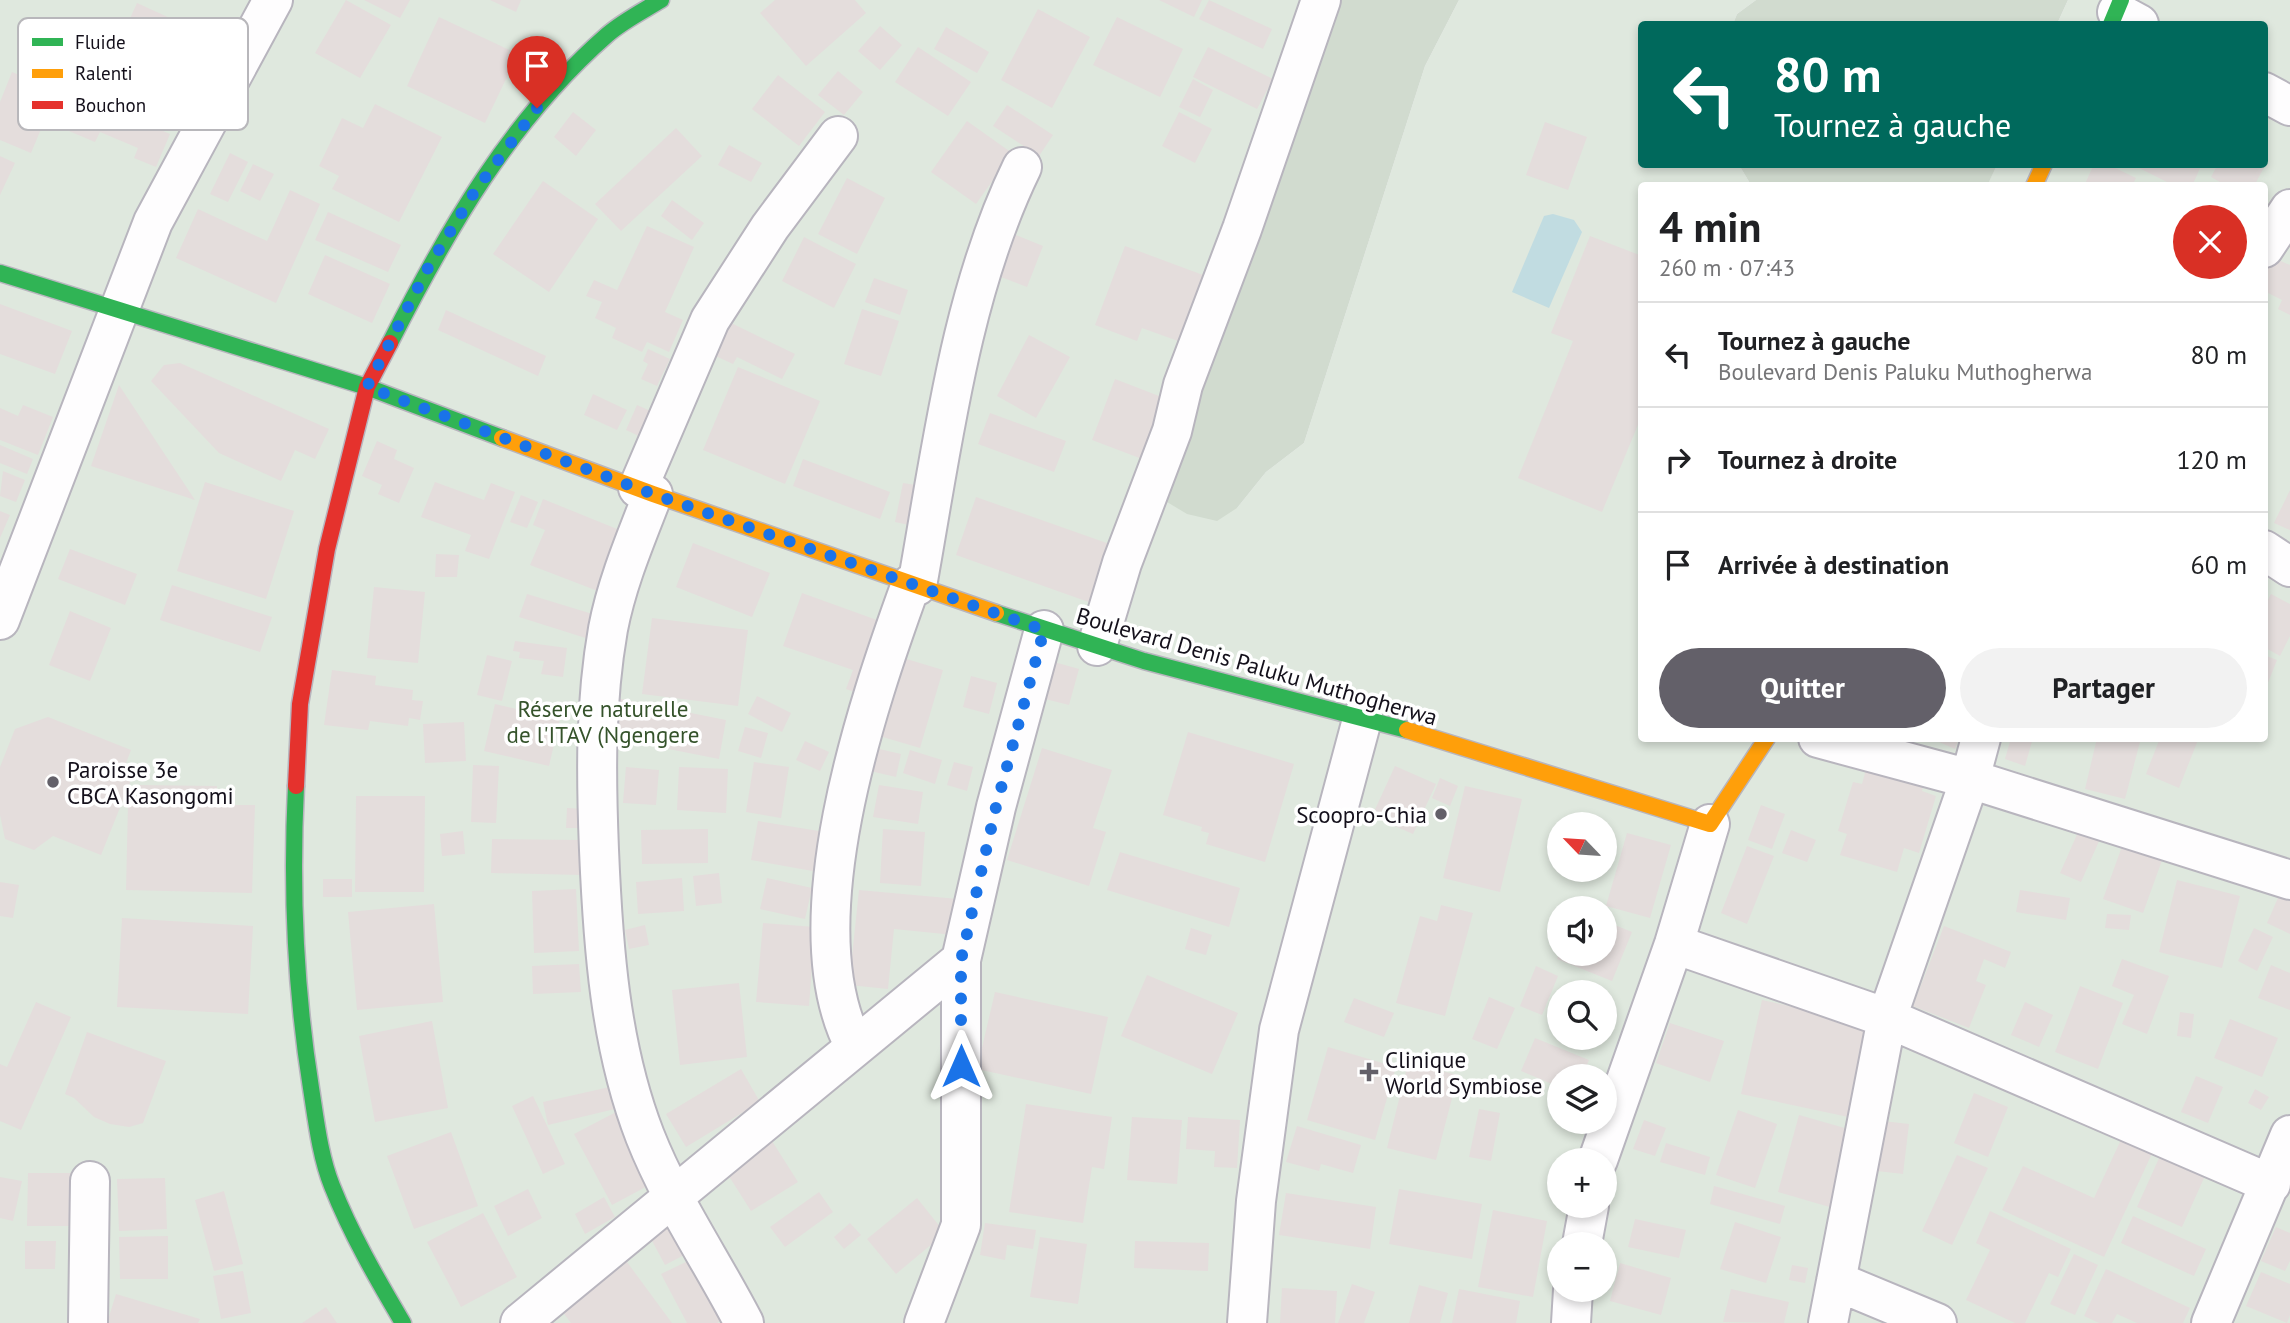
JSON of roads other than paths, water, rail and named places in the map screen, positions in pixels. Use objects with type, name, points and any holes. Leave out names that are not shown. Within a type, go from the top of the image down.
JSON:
[{"type":"street","points":[[248,46],[273,0]]},
{"type":"street","points":[[403,1323],[363,1254],[331,1184],[317,1124],[299,1011],[293,848],[300,704],[327,549],[367,387],[428,268],[487,171],[554,88],[618,17],[661,0]]},
{"type":"street","points":[[1097,646],[1122,563],[1172,431],[1182,385],[1242,229],[1321,0]]},
{"type":"street","points":[[2268,94],[2290,106]]},
{"type":"street","points":[[0,620],[153,222],[203,130]]},
{"type":"street","points":[[744,1323],[673,1197],[645,1136],[629,1087],[604,953],[596,720],[608,628],[645,491],[710,320],[770,227],[838,135]]},
{"type":"street","points":[[855,1047],[842,1022],[833,975],[832,908],[835,862],[846,791],[892,636],[914,585],[956,375],[998,216],[1022,167]]},
{"type":"street","points":[[2268,242],[2290,209]]},
{"type":"street","name":"Boulevard Denis Paluku Muthogherwa","points":[[0,273],[367,387],[645,491],[1044,630],[1363,716],[1710,824]]},
{"type":"street","points":[[2268,552],[2290,566]]},
{"type":"street","points":[[925,1323],[961,1225],[961,960],[996,807],[1044,630]]},
{"type":"street","points":[[1247,1323],[1256,1201],[1279,1030],[1363,716]]},
{"type":"street","points":[[1602,1148],[1674,944],[1710,824],[1764,742]]},
{"type":"street","points":[[1833,742],[1970,779],[2290,880]]},
{"type":"street","points":[[1828,1323],[1887,1018],[1970,779],[1980,742]]},
{"type":"street","points":[[1674,944],[1887,1018],[2278,1183]]},
{"type":"street","points":[[520,1323],[961,960]]},
{"type":"street","points":[[2211,1323],[2278,1183],[2290,1135]]},
{"type":"street","points":[[88,1323],[90,1181]]},
{"type":"street","points":[[1836,1281],[1937,1323]]},
{"type":"street","points":[[1571,1323],[1572,1302]]},
{"type":"water","points":[[1553,214],[1574,220],[1582,232],[1549,308],[1512,292],[1544,216]]},
{"type":"place","name":"Paroisse 3e CBCA Kasongomi","points":[[53,782]]},
{"type":"place","name":"Scoopro-Chia","points":[[1441,814]]},
{"type":"place","name":"Clinique World Symbiose","points":[[1369,1072]]},
{"type":"park label","name":"Réserve naturelle de l'ITAV (Ngengere","points":[[603,721]]}]
